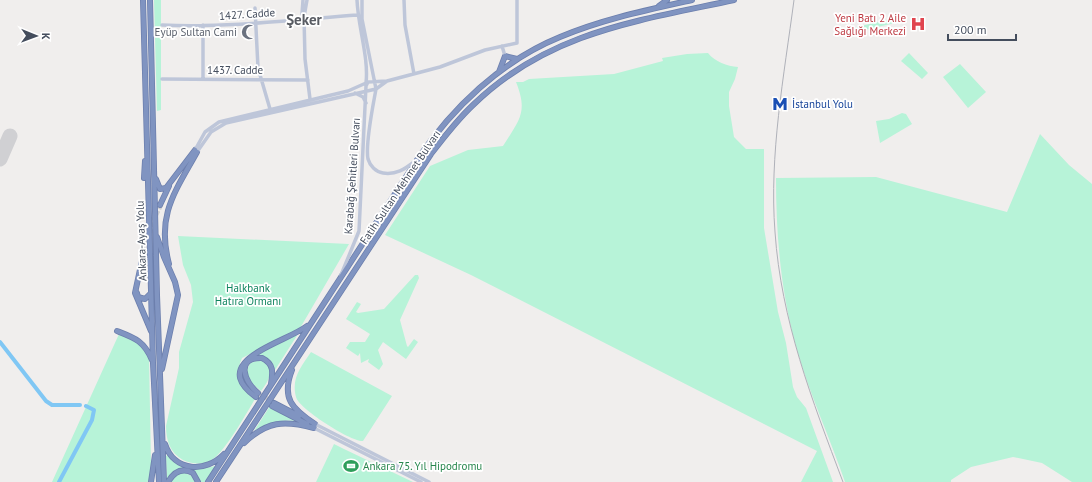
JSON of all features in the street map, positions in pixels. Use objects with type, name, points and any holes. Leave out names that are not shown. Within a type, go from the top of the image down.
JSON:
[{"type":"highway","name":"Ankara-Ayaş Yolu","points":[[143,0],[153,363],[158,482]]},
{"type":"highway","name":"Ankara-Ayaş Yolu","points":[[150,0],[160,386],[164,482]]},
{"type":"highway","points":[[658,8],[667,0]]},
{"type":"highway","name":"Fatih Sultan Mehmet Bulvarı","points":[[208,482],[417,160],[449,118],[498,73],[517,59],[559,37],[584,27],[614,18],[692,0]]},
{"type":"highway","name":"Fatih Sultan Mehmet Bulvarı","points":[[218,482],[238,448],[431,154],[458,120],[490,90],[529,63],[550,51],[581,37],[614,26],[734,0]]},
{"type":"highway","points":[[498,73],[505,56],[517,59]]},
{"type":"highway","points":[[147,137],[142,177],[148,183]]},
{"type":"highway","points":[[154,175],[159,188],[164,189],[196,151]]},
{"type":"highway","points":[[160,205],[196,151]]},
{"type":"highway","points":[[172,273],[165,241],[167,211],[175,188],[196,151]]},
{"type":"highway","points":[[156,229],[161,250],[177,287],[178,299],[166,346],[160,386]]},
{"type":"highway","points":[[151,291],[146,299],[137,296],[145,252],[135,293],[153,336]]},
{"type":"highway","points":[[271,386],[273,371],[270,364],[262,358],[252,360],[245,366],[244,375],[250,387],[257,395],[249,391],[241,380],[240,369],[243,363],[250,356],[293,335],[312,322]]},
{"type":"highway","points":[[117,331],[141,342],[148,351],[153,363]]},
{"type":"highway","points":[[297,359],[289,379],[288,395],[292,405],[314,426]]},
{"type":"highway","points":[[273,404],[314,426]]},
{"type":"highway","points":[[238,448],[256,433],[270,425],[292,424],[314,426]]},
{"type":"highway","points":[[151,482],[156,425]]},
{"type":"highway","points":[[163,432],[165,444],[169,454],[178,462],[190,467],[202,467],[214,462],[231,447]]},
{"type":"highway","points":[[168,482],[175,473],[183,470],[193,473],[198,482]]},
{"type":"main road","points":[[303,0],[302,14],[304,18]]},
{"type":"main road","points":[[307,0],[304,18],[305,59],[310,99]]},
{"type":"main road","name":"Karabağ Şehitleri Bulvarı","points":[[337,284],[359,231],[362,154],[367,90],[366,72],[357,15],[357,0]]},
{"type":"main road","name":"Karabağ Şehitleri Bulvarı","points":[[362,0],[362,19],[376,89],[368,150],[369,162],[380,172],[391,173],[402,170],[417,160]]},
{"type":"main road","points":[[404,0],[405,26],[414,74]]},
{"type":"main road","points":[[196,151],[208,135],[220,125],[310,99],[348,91],[366,83],[387,81],[440,67],[485,50],[517,43],[517,0]]},
{"type":"main road","points":[[255,8],[257,58],[260,79],[270,110]]},
{"type":"main road","name":"1427. Cadde","points":[[162,25],[256,23],[357,15]]},
{"type":"main road","points":[[202,79],[203,25]]},
{"type":"main road","points":[[502,46],[505,56]]},
{"type":"main road","name":"1437. Cadde","points":[[162,79],[308,80]]},
{"type":"main road","points":[[270,110],[376,89],[387,81]]},
{"type":"main road","points":[[354,93],[363,97],[366,104]]},
{"type":"main road","points":[[314,426],[429,482]]},
{"type":"main road","points":[[333,435],[421,482]]},
{"type":"green space","points":[[154,0],[161,0],[161,110],[157,111]]},
{"type":"green space","points":[[906,16],[907,20],[848,34],[847,29]]},
{"type":"green space","points":[[708,53],[714,59],[722,63],[738,67],[735,79],[729,92],[729,106],[734,137],[746,149],[764,149],[764,228],[778,312],[786,343],[793,387],[797,397],[806,408],[833,482],[801,482],[817,451],[471,275],[385,235],[430,166],[468,150],[503,146],[518,122],[522,108],[520,92],[516,82],[523,82],[529,79],[614,74],[663,61],[662,58],[687,54]]},
{"type":"green space","points":[[909,53],[928,73],[922,79],[901,61]]},
{"type":"green space","points":[[960,64],[986,92],[968,108],[943,77]]},
{"type":"green space","points":[[902,113],[906,114],[912,124],[880,143],[876,121],[889,119]]},
{"type":"green space","points":[[1040,134],[1069,165],[1092,184],[1092,482],[1072,482],[1042,463],[1013,457],[971,467],[951,480],[951,482],[845,482],[797,350],[787,308],[778,244],[776,178],[876,177],[1007,212]]},
{"type":"green space","name":"Halkbank Hatıra Ormanı","points":[[178,236],[349,244],[299,330],[242,358],[238,376],[242,386],[255,399],[228,442],[216,457],[210,461],[200,463],[193,463],[183,460],[175,454],[168,441],[166,431],[179,368],[179,352],[193,302],[191,285],[183,265]]},
{"type":"green space","points":[[415,275],[418,275],[419,278],[400,320],[407,346],[408,347],[414,339],[418,342],[406,359],[383,342],[378,350],[383,364],[379,370],[368,362],[369,359],[361,363],[360,353],[358,356],[346,348],[350,342],[365,342],[370,334],[346,319],[357,302],[361,304],[356,312],[358,313],[384,309]]},
{"type":"green space","points":[[119,334],[137,342],[147,352],[149,357],[151,464],[149,482],[52,482]]},
{"type":"green space","points":[[298,334],[275,370],[274,366],[268,359],[254,356]]},
{"type":"green space","points":[[311,352],[392,396],[363,441],[348,436],[326,424],[306,409],[296,397],[296,378]]},
{"type":"green space","points":[[259,360],[268,363],[270,371],[268,381],[261,391],[250,382],[246,373],[250,363]]},
{"type":"green space","points":[[270,406],[298,421],[286,420],[275,422],[254,431]]},
{"type":"green space","name":"Ankara 75. Yıl Hipodromu","points":[[334,444],[344,449],[413,482],[316,482]]},
{"type":"green space","points":[[168,455],[178,463],[191,467],[205,468],[218,465],[207,482],[199,482],[195,472],[182,469],[167,481],[166,456]]},
{"type":"green space","points":[[183,472],[192,476],[195,482],[170,482],[179,473]]},
{"type":"waterway","points":[[0,342],[46,401],[52,405],[80,405]]},
{"type":"waterway","points":[[59,482],[92,420],[94,410],[86,406]]},
{"type":"runway","points":[[0,159],[10,136]]},
{"type":"tunnel","points":[[145,252],[154,219],[161,205]]},
{"type":"tunnel","points":[[258,393],[273,402]]},
{"type":"railway","points":[[794,0],[778,116],[774,174],[775,232],[778,265],[791,328],[809,390],[843,482]]},
{"type":"place","name":"Yeni Batı 2 Aile Sağlığı Merkezi","points":[[918,24]]},
{"type":"place","name":"Eyüp Sultan Cami","points":[[249,32]]},
{"type":"place","name":"İstanbul Yolu","points":[[780,104]]},
{"type":"place","name":"Ankara 75. Yıl Hipodromu","points":[[351,466]]},
{"type":"district","name":"Şeker","points":[[304,19]]}]
